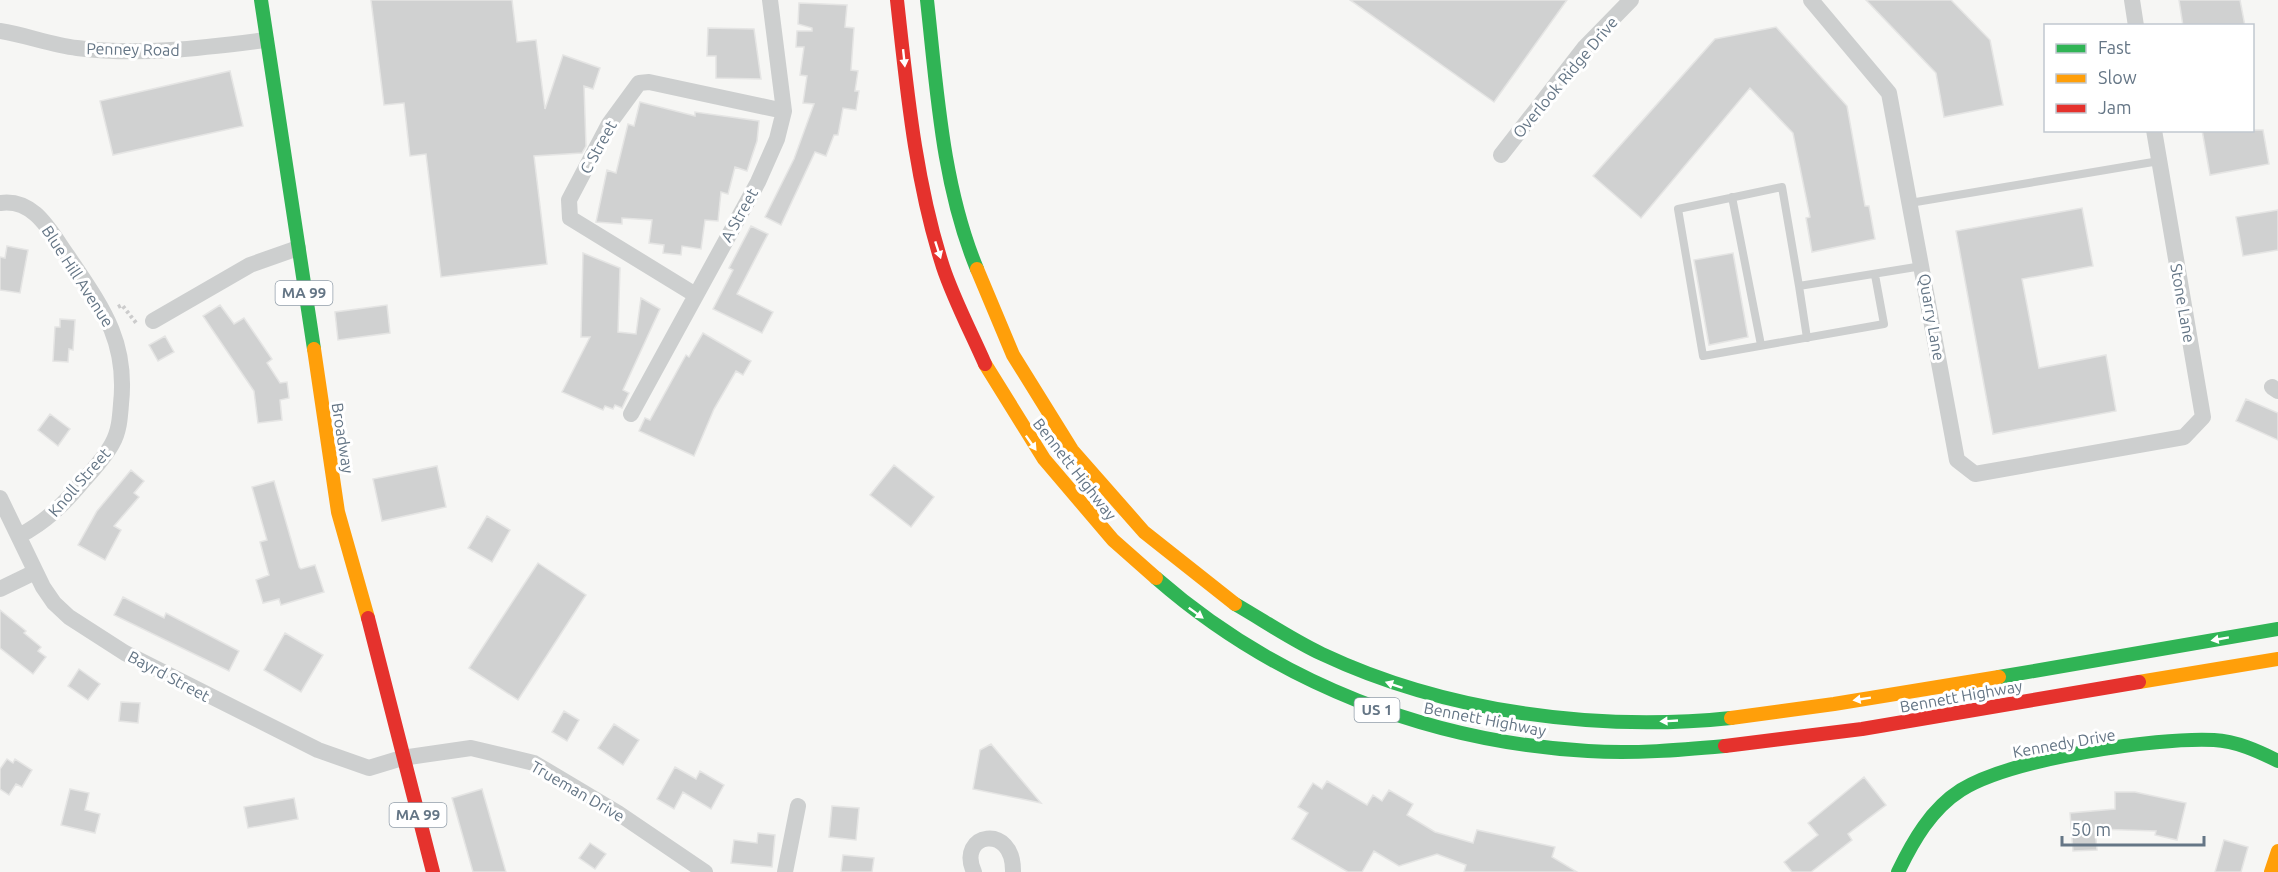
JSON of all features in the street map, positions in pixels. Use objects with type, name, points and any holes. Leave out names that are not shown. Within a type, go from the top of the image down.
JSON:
[{"type":"main road","name":"Broadway","points":[[261,0],[338,512],[387,686],[402,758],[433,872]]},
{"type":"main road","name":"Bennett Highway","points":[[897,0],[919,173],[935,241],[972,339],[1004,401],[1065,488],[1136,565],[1220,630],[1311,682],[1410,721],[1480,738],[1549,748],[1655,751],[1727,747],[1831,734],[2278,659]]},
{"type":"main road","name":"Bennett Highway","points":[[927,0],[944,140],[957,208],[990,308],[1038,401],[1078,459],[1148,536],[1229,601],[1319,654],[1405,688],[1483,709],[1551,719],[1654,722],[1724,718],[1826,705],[2278,629]]},
{"type":"main road","name":"Kennedy Drive","points":[[1898,872],[1915,837],[1945,802],[1972,784],[2009,770],[2137,747],[2198,740],[2238,744],[2278,761]]},
{"type":"main road","points":[[2271,872],[2277,855]]},
{"type":"street","name":"A Street","points":[[631,414],[694,294],[758,182],[777,139],[784,111],[770,0]]},
{"type":"street","name":"Overlook Ridge Drive","points":[[1501,155],[1585,47],[1631,0]]},
{"type":"street","name":"Quarry Lane","points":[[1811,0],[1889,93],[1923,266],[1957,460],[1975,474],[2154,442]]},
{"type":"street","points":[[2132,0],[2136,24]]},
{"type":"street","name":"Penney Road","points":[[0,32],[59,45],[131,52],[197,49],[266,40]]},
{"type":"street","name":"C Street","points":[[694,294],[570,218],[569,200],[609,124],[639,83],[649,82],[784,111]]},
{"type":"street","name":"Stone Lane","points":[[2154,132],[2203,417],[2184,437],[2154,442]]},
{"type":"street","name":"Blue Hill Avenue","points":[[0,203],[20,204],[37,215],[80,275],[118,342]]},
{"type":"street","points":[[153,321],[250,265],[298,248]]},
{"type":"street","name":"Knoll Street","points":[[19,536],[45,521],[111,445],[118,428],[124,384],[118,342]]},
{"type":"street","name":"Bayrd Street","points":[[0,498],[35,572],[54,603],[69,617],[125,653],[318,750],[369,768],[402,758]]},
{"type":"street","points":[[0,589],[35,572]]},
{"type":"street","name":"Trueman Drive","points":[[402,758],[471,748],[534,763],[618,813],[705,872]]},
{"type":"street","points":[[785,872],[798,806]]},
{"type":"street","points":[[974,872],[970,862],[970,853],[982,839],[990,837],[998,839],[1006,846],[1013,872]]},
{"type":"lane","points":[[1910,203],[2159,161]]},
{"type":"lane","points":[[1808,338],[1782,187],[1678,208],[1702,356],[1808,338],[1884,324],[1875,275]]},
{"type":"lane","points":[[1732,197],[1761,345]]},
{"type":"lane","points":[[1799,286],[1923,266]]},
{"type":"path","points":[[105,316],[122,305],[141,329],[153,321]]},
{"type":"building","points":[[371,0],[512,0],[517,42],[536,40],[545,109],[563,55],[600,68],[593,89],[584,86],[586,146],[582,153],[534,156],[547,264],[441,277],[426,154],[410,156],[404,103],[384,105]]},
{"type":"building","points":[[1350,0],[1567,0],[1494,102]]},
{"type":"building","points":[[1866,0],[1951,0],[1990,40],[2003,105],[1944,117],[1936,73]]},
{"type":"building","points":[[2179,0],[2240,0],[2245,24],[2183,24]]},
{"type":"building","points":[[799,3],[847,5],[845,27],[854,28],[851,70],[858,71],[855,91],[859,91],[856,110],[843,108],[838,135],[834,135],[826,156],[815,152],[781,225],[765,217],[794,159],[814,104],[803,103],[807,76],[800,75],[804,47],[796,47],[797,31],[812,31],[812,28],[798,24]]},
{"type":"building","points":[[1776,27],[1847,106],[1865,206],[1869,206],[1875,239],[1812,252],[1806,218],[1810,217],[1793,133],[1750,88],[1641,218],[1593,176],[1715,39]]},
{"type":"building","points":[[708,28],[754,29],[761,79],[716,78],[716,56],[707,56]]},
{"type":"building","points":[[230,71],[243,126],[113,155],[100,101]]},
{"type":"building","points":[[640,102],[695,116],[695,112],[759,121],[757,141],[747,171],[735,167],[728,194],[721,192],[718,221],[705,220],[701,249],[682,246],[681,255],[663,253],[664,245],[649,243],[652,220],[622,218],[622,224],[596,222],[607,170],[616,173],[628,124],[634,126]]},
{"type":"building","points":[[2263,130],[2269,164],[2210,175],[2202,132]]},
{"type":"building","points":[[2082,208],[2093,266],[2022,279],[2039,368],[2106,355],[2116,411],[1993,434],[1956,231]]},
{"type":"building","points":[[2278,210],[2278,250],[2243,256],[2236,217]]},
{"type":"building","points":[[751,226],[768,234],[737,294],[773,312],[762,333],[713,309],[733,270],[729,268]]},
{"type":"building","points":[[7,246],[28,250],[20,293],[0,290],[0,257],[5,258]]},
{"type":"building","points":[[583,253],[620,268],[618,332],[636,334],[641,298],[660,309],[623,390],[629,393],[622,408],[615,405],[613,409],[605,406],[603,410],[562,392],[590,337],[581,337]]},
{"type":"building","points":[[1733,253],[1748,337],[1709,345],[1694,260]]},
{"type":"building","points":[[220,305],[234,324],[244,318],[272,359],[267,363],[280,383],[287,382],[289,398],[280,400],[282,420],[258,423],[254,391],[203,316]]},
{"type":"building","points":[[387,305],[390,333],[338,340],[335,312]]},
{"type":"building","points":[[60,319],[75,320],[73,350],[69,349],[68,362],[53,361],[55,327],[60,327]]},
{"type":"building","points":[[703,333],[751,361],[743,375],[736,371],[714,409],[694,456],[639,431],[645,418],[650,420],[686,355],[689,357]]},
{"type":"building","points":[[165,336],[174,352],[158,361],[149,345]]},
{"type":"building","points":[[2246,399],[2278,413],[2278,440],[2236,421]]},
{"type":"building","points":[[50,414],[70,429],[58,446],[38,430]]},
{"type":"building","points":[[894,465],[934,497],[911,527],[870,495]]},
{"type":"building","points":[[437,466],[446,507],[382,521],[373,479]]},
{"type":"building","points":[[131,470],[144,481],[134,493],[139,497],[114,526],[121,530],[105,560],[78,545],[97,511]]},
{"type":"building","points":[[274,481],[299,567],[301,569],[315,565],[324,592],[281,605],[279,599],[263,603],[256,580],[269,575],[260,542],[267,540],[252,487]]},
{"type":"building","points":[[487,516],[510,530],[492,562],[468,548]]},
{"type":"building","points":[[538,563],[586,595],[518,700],[469,668]]},
{"type":"building","points":[[123,597],[164,618],[166,613],[239,651],[229,671],[114,615]]},
{"type":"building","points":[[0,610],[26,631],[24,633],[41,647],[38,651],[46,657],[33,674],[0,648]]},
{"type":"building","points":[[285,633],[323,655],[301,692],[264,670]]},
{"type":"building","points":[[79,669],[100,684],[88,700],[68,686]]},
{"type":"building","points":[[121,702],[140,703],[138,723],[119,721]]},
{"type":"building","points":[[564,711],[579,720],[567,741],[552,732]]},
{"type":"building","points":[[614,724],[639,740],[623,765],[598,748]]},
{"type":"building","points":[[991,744],[1041,803],[973,789],[980,750]]},
{"type":"building","points":[[7,759],[13,763],[15,759],[32,770],[22,787],[16,784],[9,795],[0,789],[0,769]]},
{"type":"building","points":[[675,767],[696,779],[700,771],[724,785],[711,809],[683,792],[674,809],[657,799]]},
{"type":"building","points":[[1864,777],[1886,805],[1848,834],[1852,840],[1811,872],[1792,872],[1784,862],[1818,835],[1808,823]]},
{"type":"building","points":[[1327,781],[1367,805],[1373,795],[1382,801],[1389,790],[1413,804],[1407,815],[1435,832],[1473,843],[1477,830],[1555,847],[1552,857],[1577,872],[1464,872],[1466,865],[1437,854],[1399,866],[1374,851],[1362,872],[1348,872],[1292,839],[1308,813],[1298,807],[1313,783],[1322,789]]},
{"type":"building","points":[[70,789],[89,793],[85,810],[100,814],[95,833],[61,825]]},
{"type":"building","points":[[482,789],[506,872],[473,872],[452,798]]},
{"type":"building","points":[[2115,792],[2135,792],[2186,803],[2177,840],[2155,835],[2156,831],[2095,829],[2097,850],[2073,851],[2070,813],[2115,809]]},
{"type":"building","points":[[294,798],[298,819],[248,828],[244,807]]},
{"type":"building","points":[[832,806],[859,808],[856,840],[829,837]]},
{"type":"building","points":[[758,833],[775,835],[772,867],[731,863],[734,840],[757,843]]},
{"type":"building","points":[[2224,840],[2248,847],[2241,872],[2215,872]]},
{"type":"building","points":[[590,843],[606,854],[595,869],[579,858]]},
{"type":"building","points":[[843,855],[874,858],[872,872],[841,872]]},
{"type":"traffic: fast","points":[[261,0],[314,349]]},
{"type":"traffic: fast","points":[[927,0],[948,170],[965,237],[977,269]]},
{"type":"traffic: fast","points":[[1156,578],[1202,615],[1252,648],[1303,677],[1413,720],[1470,735],[1529,745],[1588,751],[1640,752],[1725,746]]},
{"type":"traffic: fast","points":[[1235,604],[1322,654],[1369,674],[1470,703],[1522,713],[1627,722],[1680,722],[1731,718]]},
{"type":"traffic: fast","points":[[1999,677],[2278,629]]},
{"type":"traffic: fast","points":[[1898,872],[1924,826],[1941,806],[1961,790],[2013,769],[2084,752],[2188,740],[2214,740],[2239,744],[2278,761]]},
{"type":"traffic: slow","points":[[977,269],[1013,355],[1072,450],[1144,532],[1235,604]]},
{"type":"traffic: slow","points":[[314,349],[338,512],[368,618]]},
{"type":"traffic: slow","points":[[985,364],[1044,459],[1113,540],[1156,578]]},
{"type":"traffic: slow","points":[[2139,682],[2278,659]]},
{"type":"traffic: slow","points":[[1731,718],[1999,677]]},
{"type":"traffic: slow","points":[[2271,872],[2278,851]]},
{"type":"traffic: jam","points":[[897,0],[913,135],[925,201],[947,279],[985,364]]},
{"type":"traffic: jam","points":[[368,618],[433,872]]},
{"type":"traffic: jam","points":[[1725,746],[1862,729],[2139,682]]}]
